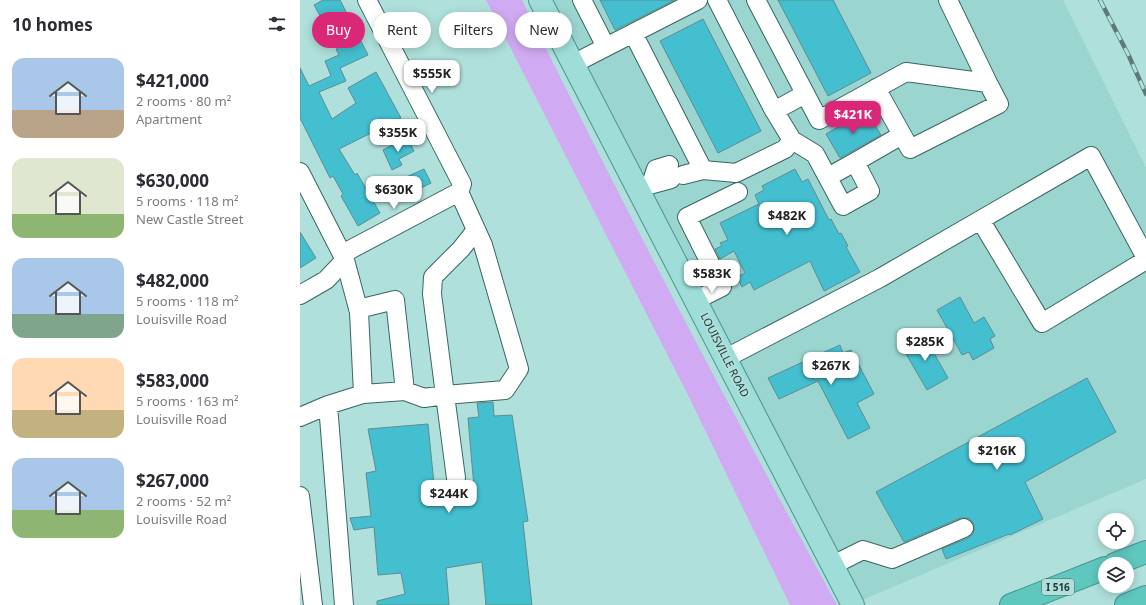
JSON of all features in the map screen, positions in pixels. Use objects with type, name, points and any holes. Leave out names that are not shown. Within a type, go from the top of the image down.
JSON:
[{"type":"highway","points":[[1133,557],[1146,552]]},
{"type":"highway","name":"I 516","points":[[1011,605],[1098,571]]},
{"type":"highway","points":[[1126,605],[1146,597]]},
{"type":"main road","name":"LOUISVILLE ROAD","points":[[540,0],[573,64],[645,186],[696,300],[853,605]]},
{"type":"street","points":[[300,295],[326,280],[344,257],[459,192],[462,184],[367,0]]},
{"type":"street","points":[[582,0],[606,47]]},
{"type":"street","points":[[573,64],[698,0]]},
{"type":"street","points":[[717,0],[774,111],[792,140],[815,154],[842,206],[870,191],[855,162]]},
{"type":"street","points":[[756,0],[819,120],[906,72],[988,83]]},
{"type":"street","points":[[876,88],[910,149],[999,104],[948,0]]},
{"type":"street","points":[[633,33],[684,168]]},
{"type":"street","points":[[774,111],[805,94]]},
{"type":"street","points":[[828,177],[902,135]]},
{"type":"street","points":[[645,186],[684,168],[736,173],[785,149],[792,140]]},
{"type":"street","points":[[726,358],[880,278],[981,221],[1091,156],[1146,259],[1042,323],[981,221]]},
{"type":"street","points":[[300,172],[344,257],[358,309],[363,394]]},
{"type":"street","points":[[300,417],[328,405],[363,394],[405,391],[424,398],[505,390],[519,369],[483,245],[459,192]]},
{"type":"street","points":[[696,300],[722,287],[687,217],[738,192]]},
{"type":"street","points":[[456,478],[432,294],[433,277],[461,249],[476,230]]},
{"type":"street","points":[[358,309],[394,300],[405,391]]},
{"type":"street","points":[[512,346],[532,364]]},
{"type":"street","points":[[328,405],[344,605]]},
{"type":"street","points":[[300,496],[313,605]]},
{"type":"street","points":[[833,565],[863,550],[892,559],[964,528]]},
{"type":"shaded area","points":[[486,0],[522,0],[528,12],[515,12],[515,48],[546,48],[676,304],[837,605],[790,605],[687,393],[507,41],[507,12],[492,12]]},
{"type":"shaded area","points":[[540,0],[1063,0],[1146,168],[1146,479],[853,604],[565,48],[572,48],[572,12],[546,12]]},
{"type":"building","points":[[323,0],[340,0],[346,12],[318,12],[314,5]]},
{"type":"building","points":[[600,0],[675,0],[615,30]]},
{"type":"building","points":[[778,0],[833,0],[871,73],[828,96]]},
{"type":"building","points":[[703,19],[761,131],[718,153],[660,41]]},
{"type":"building","points":[[364,48],[368,55],[340,68],[346,81],[319,92],[332,119],[356,103],[348,88],[376,72],[401,118],[339,149],[355,175],[357,173],[380,213],[358,226],[341,196],[343,194],[333,176],[330,178],[300,118],[300,68],[309,86],[331,76],[325,61],[339,55],[336,49]]},
{"type":"building","points":[[866,111],[881,135],[840,158],[826,134]]},
{"type":"building","points":[[407,137],[414,151],[399,159],[402,165],[392,170],[383,150]]},
{"type":"building","points":[[424,169],[431,183],[409,194],[402,179]]},
{"type":"building","points":[[795,169],[802,182],[808,179],[829,220],[831,219],[839,234],[841,233],[848,246],[846,247],[860,272],[824,291],[810,261],[754,290],[750,282],[742,287],[737,277],[745,273],[734,251],[720,259],[715,249],[722,246],[720,243],[728,240],[720,223],[759,204],[755,195],[764,190],[762,186]]},
{"type":"building","points":[[300,232],[316,258],[300,268]]},
{"type":"building","points":[[960,297],[974,323],[984,317],[995,336],[990,339],[994,348],[973,360],[969,352],[962,355],[937,310]]},
{"type":"building","points":[[923,334],[948,378],[927,390],[902,347]]},
{"type":"building","points":[[840,345],[843,353],[851,350],[874,394],[857,403],[870,428],[848,439],[818,381],[779,399],[768,378]]},
{"type":"building","points":[[1087,378],[1116,432],[1025,482],[1043,519],[1010,535],[1009,534],[946,559],[942,549],[968,538],[973,534],[974,524],[970,519],[960,518],[904,542],[876,492]]},
{"type":"building","points":[[493,402],[494,416],[512,415],[528,521],[523,522],[532,605],[486,605],[482,562],[446,568],[449,605],[377,605],[377,601],[405,594],[401,573],[378,575],[374,527],[354,530],[350,518],[371,516],[366,473],[376,471],[368,429],[428,424],[436,504],[475,499],[468,418],[479,417],[477,403]]},
{"type":"railway","points":[[1100,0],[1128,54],[1146,94]]}]
